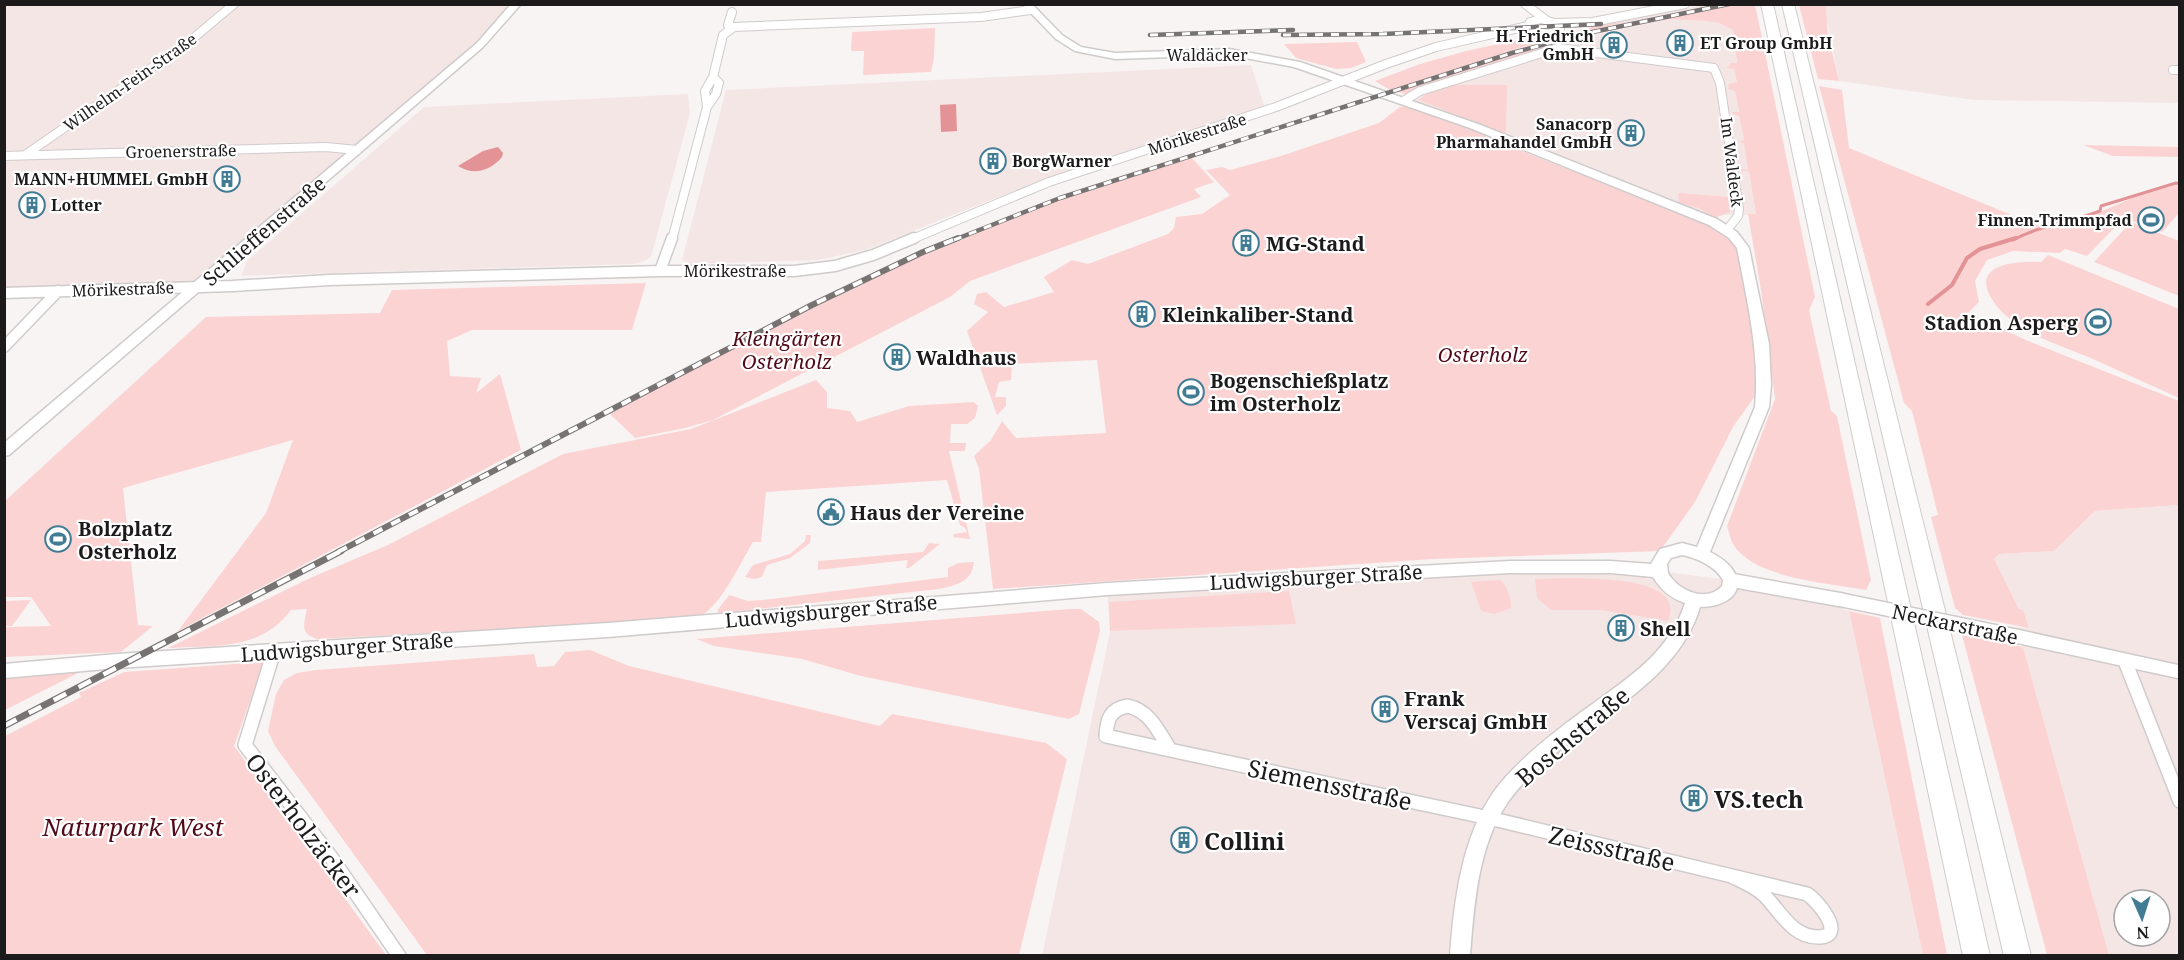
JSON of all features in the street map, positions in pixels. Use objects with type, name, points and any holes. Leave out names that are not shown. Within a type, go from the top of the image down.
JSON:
[{"type":"highway","points":[[1774,5],[1977,956]]},
{"type":"highway","points":[[1774,5],[2018,956]]},
{"type":"street","name":"Wilhelm-Fein-Straße","points":[[24,155],[190,41],[234,4]]},
{"type":"street","name":"Schlieffenstraße","points":[[4,451],[480,45],[517,4]]},
{"type":"street","name":"Waldäcker","points":[[1017,4],[1028,7],[1067,44],[1090,53],[1115,56],[1215,52],[1245,54],[1296,64],[1399,98]]},
{"type":"street","points":[[1524,4],[1546,20]]},
{"type":"street","points":[[1524,4],[1530,23]]},
{"type":"street","name":"Mörikestraße","points":[[1427,51],[1536,31],[1557,32],[1593,22],[1685,4]]},
{"type":"street","points":[[660,271],[675,232],[707,107],[716,94],[719,83],[713,77],[723,34],[730,29],[743,26],[981,17],[1028,7]]},
{"type":"street","points":[[730,29],[728,25],[732,12]]},
{"type":"street","name":"Mörikestraße","points":[[4,293],[199,287],[328,280],[660,271],[794,271],[854,262],[1049,182],[1276,107],[1427,51],[1546,20],[1567,24],[1593,22]]},
{"type":"street","name":"Mörikestraße","points":[[1530,23],[1536,31]]},
{"type":"street","points":[[1555,23],[1560,29],[1557,32]]},
{"type":"street","name":"Im Waldeck","points":[[1399,98],[1552,48],[1713,68],[1720,83],[1739,209],[1738,216],[1727,230],[1739,240],[1743,248],[1762,344],[1764,385],[1762,407],[1702,553]]},
{"type":"street","points":[[1399,98],[1698,214],[1727,230]]},
{"type":"street","name":"Groenerstraße","points":[[4,156],[326,147],[357,150]]},
{"type":"street","points":[[4,347],[58,291]]},
{"type":"street","points":[[1682,549],[1702,553],[1717,561],[1730,580],[1725,595],[1717,600],[1694,600],[1684,596],[1667,585],[1659,571],[1659,564],[1666,553],[1682,549]]},
{"type":"street","name":"Ludwigsburger Straße","points":[[4,671],[608,630],[1107,589],[1510,567],[1611,567],[1659,571]]},
{"type":"street","name":"Neckarstraße","points":[[1730,580],[1842,600],[2180,672]]},
{"type":"street","name":"Boschstraße","points":[[1460,956],[1469,875],[1498,802],[1526,770],[1568,732],[1656,667],[1680,638],[1694,600]]},
{"type":"street","name":"Osterholzäcker","points":[[274,651],[245,745],[331,856],[399,956]]},
{"type":"street","points":[[2125,661],[2180,801]]},
{"type":"street","name":"Siemensstraße","points":[[1170,750],[1148,716],[1138,707],[1127,705],[1117,708],[1107,719],[1106,736],[1170,750],[1491,819]]},
{"type":"street","name":"Zeissstraße","points":[[1491,819],[1733,877],[1816,898],[1829,916],[1831,925],[1827,933],[1820,937],[1798,932],[1763,894],[1733,877]]},
{"type":"shaded area","points":[[4,5],[517,5],[497,27],[214,273],[186,285],[5,290]]},
{"type":"shaded area","points":[[1704,5],[1733,5],[1548,44],[1394,92],[1390,90],[1519,48],[1620,23],[1616,22]]},
{"type":"shaded area","points":[[1824,5],[2179,5],[2179,103],[1974,100],[1839,81]]},
{"type":"shaded area","points":[[1670,19],[1719,23],[1733,30],[1737,64],[1728,68],[1734,69],[1737,82],[1729,90],[1735,90],[1739,113],[1733,114],[1739,115],[1744,141],[1737,141],[1744,142],[1749,170],[1741,171],[1749,172],[1756,215],[1698,215],[1397,97],[1553,44]]},
{"type":"shaded area","points":[[1251,65],[1265,108],[1105,158],[865,250],[818,260],[690,264],[682,260],[726,90]]},
{"type":"shaded area","points":[[688,94],[690,113],[651,257],[644,261],[633,264],[241,276],[247,261],[424,107]]},
{"type":"shaded area","points":[[956,104],[957,131],[941,132],[940,105]]},
{"type":"shaded area","points":[[498,147],[503,153],[502,157],[487,169],[470,171],[458,166],[483,151]]},
{"type":"shaded area","points":[[2179,505],[2179,955],[2109,955],[2023,647],[2015,627],[2029,628],[1994,560],[1998,554],[2054,551],[2095,511]]},
{"type":"shaded area","points":[[1452,569],[1659,571],[1730,580],[1842,600],[1844,610],[1849,611],[1923,955],[1042,956],[1110,632],[1107,589]]},
{"type":"green space","points":[[1733,5],[1754,5],[1756,9],[1815,297],[1809,310],[1831,411],[1837,416],[1871,580],[1866,590],[1813,582],[1757,565],[1743,556],[1733,544],[1727,526],[1775,399],[1761,290],[1748,214],[1756,214],[1749,172],[1741,171],[1741,169],[1748,170],[1744,143],[1737,142],[1744,140],[1739,116],[1732,112],[1739,112],[1735,91],[1728,89],[1729,84],[1737,82],[1734,69],[1726,68],[1730,66],[1730,63],[1737,63],[1733,30],[1719,23],[1670,19],[1553,44],[1405,94],[1396,91],[1548,44]]},
{"type":"green space","points":[[1799,5],[1824,5],[1826,7],[1828,35],[1839,81],[1818,79]]},
{"type":"green space","points":[[1625,22],[1519,48],[1390,90],[1375,81],[1420,64],[1466,51],[1530,37],[1557,36],[1604,24]]},
{"type":"green space","points":[[935,28],[931,72],[863,75],[864,51],[851,51],[852,32]]},
{"type":"green space","points":[[1357,42],[1366,62],[1351,68],[1336,69],[1296,58],[1284,44]]},
{"type":"green space","points":[[1454,85],[1507,85],[1506,134],[1419,100],[1431,90]]},
{"type":"green space","points":[[1819,86],[1842,90],[1849,148],[2043,228],[2076,222],[2135,197],[2179,186],[2179,213],[2162,232],[2124,218],[2087,256],[2065,249],[2060,253],[2013,251],[1987,260],[1975,281],[1979,302],[1968,313],[2026,340],[2179,401],[2179,505],[2095,511],[2054,551],[1999,554],[1994,559],[2019,609],[2023,610],[2029,628],[1963,615],[1955,608],[1931,517],[1938,515],[1912,411],[1904,403]]},
{"type":"green space","name":"Osterholz","points":[[1415,106],[1539,158],[1713,225],[1732,239],[1738,251],[1760,389],[1733,427],[1695,502],[1660,551],[1433,559],[993,589],[979,469],[974,456],[991,440],[1002,421],[1016,438],[1106,433],[1097,360],[1012,364],[1011,380],[999,382],[995,397],[1006,397],[1006,406],[997,415],[967,331],[988,312],[974,304],[977,294],[986,292],[1004,307],[1054,292],[1044,277],[1072,260],[1088,264],[1168,234],[1174,228],[1176,217],[1202,214],[1230,195],[1206,170],[1222,167],[1230,170],[1281,156],[1379,123],[1400,107]]},
{"type":"green space","points":[[2083,145],[2179,147],[2179,157],[2113,156]]},
{"type":"green space","name":"Kleingärten Osterholz","points":[[1190,156],[1214,182],[1194,189],[1201,197],[970,281],[950,297],[713,420],[635,438],[608,412],[825,298],[958,236],[1102,184]]},
{"type":"green space","points":[[1678,193],[1730,197],[1730,212],[1715,218],[1699,208],[1679,203]]},
{"type":"green space","points":[[2131,222],[2179,241],[2179,296],[2094,262]]},
{"type":"green space","name":"Stadion Asperg","points":[[2048,255],[2179,309],[2179,398],[2037,336],[2010,319],[1999,308],[1990,296],[1986,285],[1988,276],[1993,270],[2011,263],[2041,262]]},
{"type":"green space","points":[[646,283],[632,330],[472,330],[447,341],[450,376],[481,378],[476,393],[500,374],[521,450],[178,631],[266,513],[293,440],[123,488],[138,625],[153,626],[121,652],[5,657],[5,627],[51,626],[31,597],[5,597],[5,501],[206,317],[380,313],[392,290]]},
{"type":"green space","points":[[816,380],[827,392],[827,408],[850,411],[857,422],[909,406],[974,402],[978,406],[975,418],[967,424],[951,424],[950,443],[966,443],[965,451],[949,451],[970,539],[953,537],[954,534],[967,532],[960,525],[947,480],[766,492],[761,542],[753,542],[723,593],[702,615],[557,626],[318,639],[305,631],[307,609],[291,610],[266,633],[251,639],[219,645],[168,648],[310,578],[388,545],[563,454],[691,429]]},
{"type":"green space","points":[[806,535],[811,535],[810,543],[790,558],[767,565],[762,577],[754,579],[745,577],[753,565],[790,554],[805,541]]},
{"type":"green space","points":[[929,543],[940,544],[909,568],[906,568],[908,560],[818,570],[818,561],[923,552]]},
{"type":"green space","points":[[974,562],[973,569],[963,582],[939,589],[720,613],[717,611],[729,595],[748,601],[763,600],[948,577],[948,568],[958,563]]},
{"type":"green space","points":[[1535,579],[1618,580],[1652,588],[1664,596],[1670,607],[1668,621],[1601,610],[1551,610],[1537,598]]},
{"type":"green space","points":[[1500,580],[1505,585],[1511,608],[1494,614],[1481,611],[1471,582]]},
{"type":"green space","points":[[1289,591],[1296,624],[1110,631],[1109,602]]},
{"type":"green space","points":[[31,600],[12,626],[5,626],[5,601]]},
{"type":"green space","points":[[1081,609],[1099,622],[1100,631],[1079,714],[1069,719],[861,676],[802,659],[714,646],[696,639]]},
{"type":"green space","points":[[1849,611],[1880,618],[1947,955],[1923,955]]},
{"type":"green space","points":[[1962,635],[2023,647],[2109,955],[2047,955]]},
{"type":"green space","points":[[590,650],[629,666],[880,726],[892,714],[1046,743],[1067,759],[1019,955],[427,955],[275,746],[268,731],[276,694],[284,680],[297,673],[316,670],[534,654],[537,667],[554,666],[565,652]]},
{"type":"green space","points":[[100,662],[5,710],[5,671]]},
{"type":"green space","name":"Naturpark West","points":[[264,662],[234,746],[386,955],[5,955],[5,736],[81,697],[79,693],[124,672]]},
{"type":"waterway","points":[[2013,240],[2034,231],[2100,211],[2101,206],[2176,183],[2180,184]]},
{"type":"waterway","points":[[1928,304],[1952,285],[1967,258],[1980,249],[2016,238]]},
{"type":"railway","points":[[954,240],[1060,198],[1512,53],[1583,34],[1729,4]]},
{"type":"railway","points":[[1283,35],[1383,34],[1601,24]]},
{"type":"railway","points":[[1150,35],[1293,30]]},
{"type":"railway","points":[[338,552],[812,305],[923,252],[958,238]]},
{"type":"railway","points":[[4,726],[341,551]]},
{"type":"place","name":"ET Group GmbH","points":[[1680,43]]},
{"type":"place","name":"H. Friedrich GmbH","points":[[1614,45]]},
{"type":"place","name":"Sanacorp Pharmahandel GmbH","points":[[1631,133]]},
{"type":"place","name":"BorgWarner","points":[[993,161]]},
{"type":"place","name":"MANN+HUMMEL GmbH","points":[[227,179]]},
{"type":"place","name":"Lotter","points":[[32,205]]},
{"type":"place","name":"Finnen-Trimmpfad","points":[[2151,220]]},
{"type":"place","name":"MG-Stand","points":[[1246,243]]},
{"type":"place","name":"Kleinkaliber-Stand","points":[[1142,314]]},
{"type":"place","name":"Stadion Asperg","points":[[2098,322]]},
{"type":"place","name":"Waldhaus","points":[[897,357]]},
{"type":"place","name":"Bogenschießplatz im Osterholz","points":[[1191,392]]},
{"type":"place","name":"Haus der Vereine","points":[[831,512]]},
{"type":"place","name":"Bolzplatz Osterholz","points":[[58,539]]},
{"type":"place","name":"Shell","points":[[1621,628]]},
{"type":"place","name":"Frank Verscaj GmbH","points":[[1385,709]]},
{"type":"place","name":"VS.tech","points":[[1694,798]]},
{"type":"place","name":"Collini","points":[[1184,840]]}]
